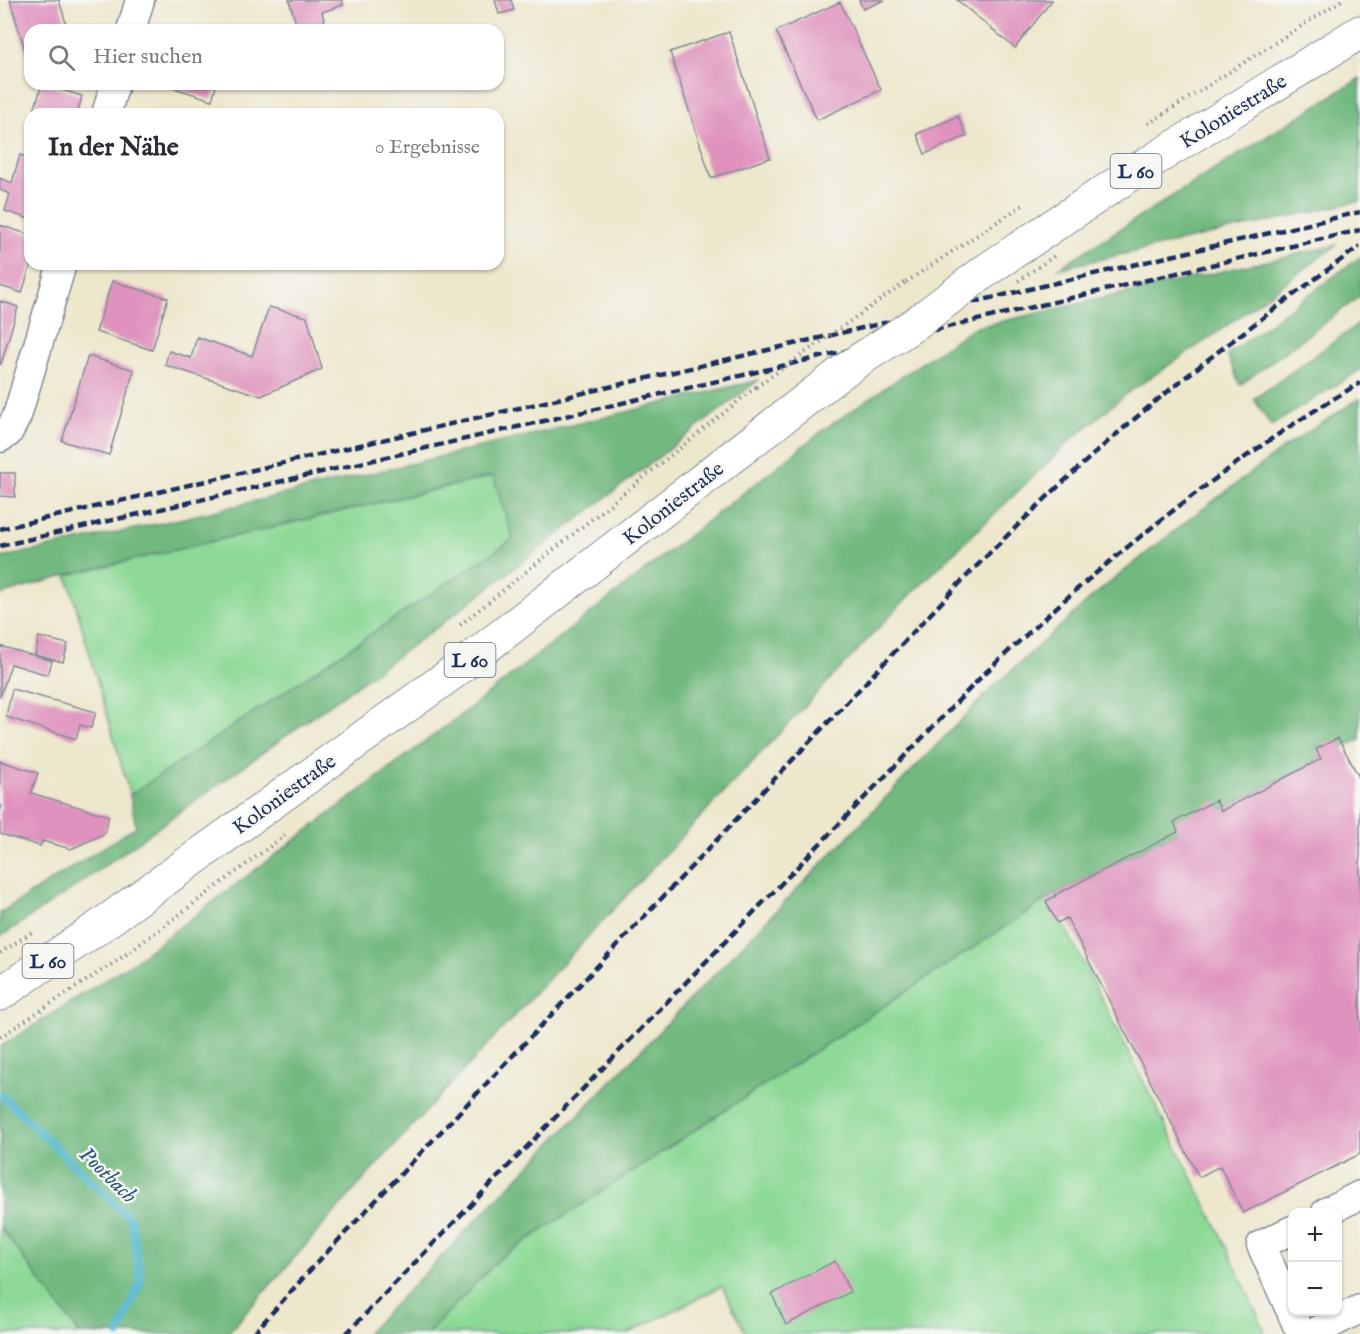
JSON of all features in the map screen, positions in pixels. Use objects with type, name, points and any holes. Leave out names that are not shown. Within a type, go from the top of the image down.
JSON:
[{"type":"main road","name":"Koloniestraße","points":[[0,994],[96,929],[454,672],[866,354],[916,323],[956,291],[1131,174],[1360,32]]},
{"type":"street","points":[[134,24],[140,0]]},
{"type":"street","points":[[108,108],[113,90]]},
{"type":"street","points":[[4,436],[17,416],[60,270]]},
{"type":"street","points":[[1334,1208],[1360,1195]]},
{"type":"street","points":[[1288,1232],[1261,1245],[1301,1334]]},
{"type":"street","points":[[1311,1334],[1360,1309]]},
{"type":"path","points":[[456,628],[756,387],[906,282]]},
{"type":"path","points":[[0,1037],[123,956]]},
{"type":"green space","points":[[1360,78],[1360,201],[1057,269]]},
{"type":"green space","points":[[1337,245],[1214,335],[1126,394],[1070,441],[904,601],[390,1150],[227,1334],[80,1334],[0,1227],[0,1047],[132,963],[475,704],[826,428],[973,328]]},
{"type":"green space","points":[[1360,257],[1360,296],[1240,385],[1227,355]]},
{"type":"green space","points":[[1360,323],[1360,370],[1271,426],[1254,399]]},
{"type":"green space","points":[[759,380],[431,632],[78,885],[0,937],[0,913],[136,827],[130,795],[513,539],[493,476],[67,575],[0,595],[0,558],[189,517]]},
{"type":"green space","points":[[1360,398],[1360,739],[1050,897],[500,1258],[427,1334],[366,1334],[991,689],[1098,592],[1188,520],[1285,447]]},
{"type":"green space","points":[[494,476],[514,540],[130,795],[67,575]]},
{"type":"green space","points":[[1050,897],[1217,1227],[1265,1331],[1259,1334],[746,1334],[722,1286],[627,1334],[427,1334],[500,1258]]},
{"type":"green space","points":[[0,1227],[80,1334],[0,1334]]},
{"type":"building","points":[[10,0],[59,0],[66,24],[24,24],[24,47]]},
{"type":"building","points":[[289,0],[342,0],[343,5],[322,12],[325,24],[296,24]]},
{"type":"building","points":[[495,0],[511,0],[514,10],[499,14]]},
{"type":"building","points":[[859,0],[885,0],[863,9]]},
{"type":"building","points":[[957,0],[1052,0],[1015,48]]},
{"type":"building","points":[[840,2],[881,90],[817,120],[776,31]]},
{"type":"building","points":[[729,32],[770,158],[711,178],[670,52]]},
{"type":"building","points":[[40,90],[62,90],[82,96],[79,108],[35,108]]},
{"type":"building","points":[[181,90],[215,90],[212,100]]},
{"type":"building","points":[[958,116],[967,136],[925,154],[917,134]]},
{"type":"building","points":[[20,155],[24,156],[24,217],[5,211],[10,194],[0,190],[0,178],[12,183]]},
{"type":"building","points":[[0,225],[24,233],[24,270],[29,270],[22,293],[0,286]]},
{"type":"building","points":[[112,281],[168,298],[152,350],[96,332]]},
{"type":"building","points":[[0,301],[18,307],[1,364],[0,364]]},
{"type":"building","points":[[269,307],[307,317],[322,369],[261,396],[165,365],[169,351],[191,358],[197,337],[252,356]]},
{"type":"building","points":[[88,356],[134,370],[109,455],[62,441]]},
{"type":"building","points":[[0,473],[15,473],[15,497],[0,496]]},
{"type":"building","points":[[39,637],[68,644],[63,662],[35,655]]},
{"type":"building","points":[[0,646],[52,661],[48,675],[11,664],[0,697]]},
{"type":"building","points":[[12,689],[96,712],[91,728],[80,725],[76,739],[6,717]]},
{"type":"building","points":[[1338,738],[1360,779],[1360,1154],[1243,1213],[1220,1166],[1199,1177],[1067,918],[1057,923],[1046,901],[1178,832],[1174,822],[1216,800],[1221,811],[1321,759],[1316,749]]},
{"type":"building","points":[[0,761],[38,773],[31,793],[109,816],[104,834],[71,849],[42,841],[40,846],[0,834],[2,806],[0,805]]},
{"type":"building","points":[[835,1261],[850,1292],[786,1325],[772,1294]]},
{"type":"waterway","name":"Pootbach","points":[[2,1096],[131,1220],[141,1281],[119,1334]]},
{"type":"railway","points":[[0,529],[1360,212]]},
{"type":"railway","points":[[0,546],[1360,230]]},
{"type":"railway","points":[[253,1334],[312,1268],[955,588],[1015,528],[1077,469],[1148,408],[1360,246]]},
{"type":"railway","points":[[346,1334],[984,674],[1076,590],[1187,500],[1289,427],[1360,383]]}]
